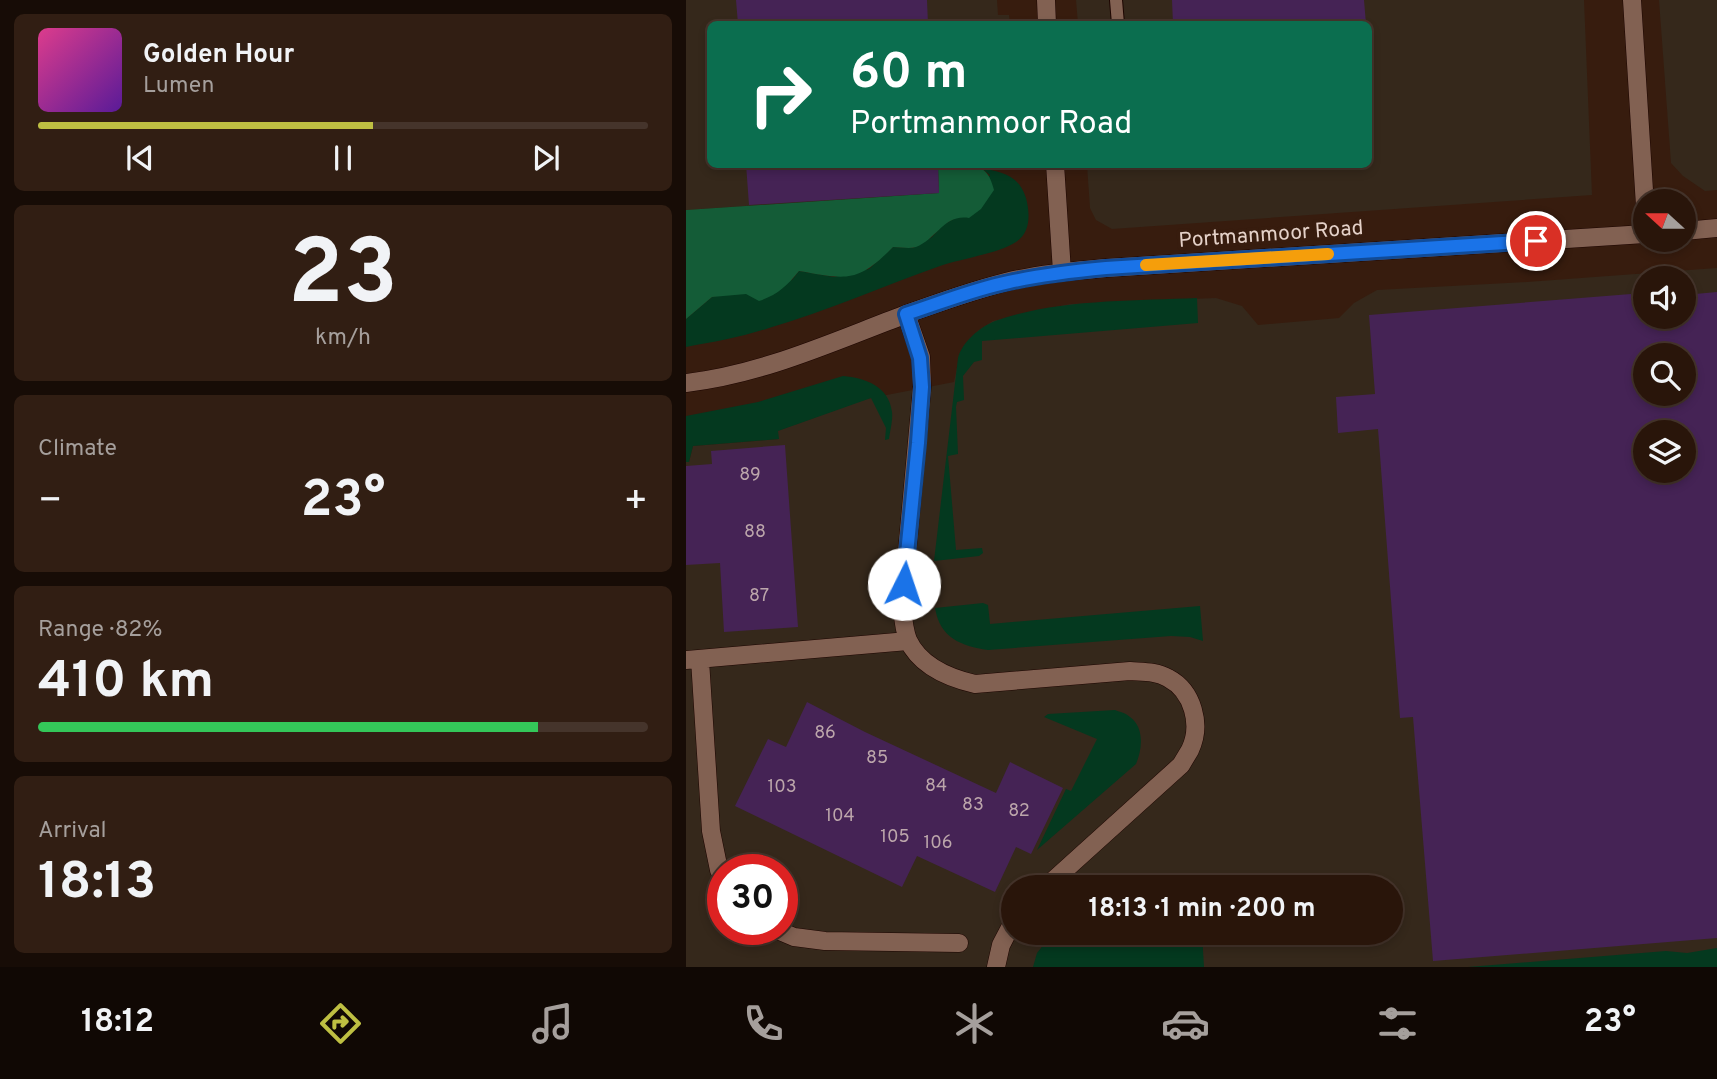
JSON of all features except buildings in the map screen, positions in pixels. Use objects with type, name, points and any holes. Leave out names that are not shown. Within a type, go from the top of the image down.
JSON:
[{"type":"street","points":[[1046,0],[1048,21]]},
{"type":"street","points":[[1632,0],[1644,189]]},
{"type":"street","points":[[1055,168],[1062,272]]},
{"type":"street","points":[[1696,230],[1717,228]]},
{"type":"street","name":"Portmanmoor Road","points":[[686,383],[762,368],[966,294],[1008,282],[1062,272],[1633,235]]},
{"type":"street","points":[[906,314],[920,358],[922,387],[902,607],[908,641],[921,660],[956,680],[975,684],[1130,671],[1153,672],[1180,686],[1195,716],[1191,749],[1181,765],[1058,875]]},
{"type":"street","points":[[716,854],[693,660],[908,641]]},
{"type":"street","points":[[798,938],[825,941],[959,943]]},
{"type":"street","points":[[996,967],[1001,944]]},
{"type":"lane","points":[[1116,0],[1118,21]]},
{"type":"shaded area","points":[[686,0],[997,0],[998,15],[1009,15],[1010,21],[707,21],[707,168],[938,168],[939,193],[686,210]]},
{"type":"shaded area","points":[[1076,0],[1584,0],[1592,195],[1112,229],[1096,220],[1090,208],[1087,168],[1372,168],[1372,21],[1078,21]]},
{"type":"shaded area","points":[[1659,0],[1717,0],[1717,190],[1705,191],[1683,176],[1671,163]]},
{"type":"shaded area","points":[[1717,268],[1717,967],[686,967],[686,462],[689,462],[693,446],[778,439],[777,431],[866,399],[954,382],[960,353],[979,330],[993,321],[1045,309],[1071,304],[1216,298],[1242,306],[1258,325],[1339,318],[1354,303],[1377,290],[1633,274],[1633,329],[1696,329],[1696,270]]},
{"type":"green space","points":[[938,168],[980,168],[990,178],[994,190],[981,209],[969,218],[947,223],[916,247],[893,247],[860,273],[840,277],[799,271],[781,289],[765,299],[759,301],[746,294],[712,297],[686,319],[686,210],[939,193]]},
{"type":"green space","points":[[981,168],[1009,176],[1023,190],[1029,216],[1027,228],[1016,242],[990,253],[940,266],[791,321],[738,337],[686,347],[686,319],[712,297],[792,280],[799,271],[834,277],[869,269],[893,247],[913,248],[932,237],[943,225],[959,216],[990,175]]},
{"type":"green space","points":[[1197,298],[1198,323],[982,341],[982,360],[974,362],[963,376],[964,400],[957,402],[958,454],[948,456],[956,550],[982,548],[983,553],[979,556],[934,561],[958,358],[963,346],[972,336],[995,321],[1044,309],[1095,302]]},
{"type":"green space","points":[[843,376],[867,381],[886,396],[892,412],[889,439],[885,440],[886,428],[871,398],[778,431],[779,439],[693,446],[689,462],[686,462],[686,416],[758,402]]},
{"type":"green space","points":[[983,603],[988,605],[990,624],[1200,606],[1203,641],[1171,636],[988,650],[953,639],[942,627],[935,608]]},
{"type":"green space","points":[[1115,710],[1128,716],[1138,727],[1141,746],[1136,764],[1037,850],[1066,789],[1071,791],[1097,739],[1044,717],[1048,714]]},
{"type":"green space","points":[[1043,945],[1203,945],[1204,967],[1033,967],[1037,953]]},
{"type":"green space","points":[[1717,948],[1717,967],[1468,967],[1666,951],[1687,953]]},
{"type":"slow traffic","points":[[1146,265],[1328,254]]},
{"type":"route","points":[[904,584],[922,387],[920,358],[906,314],[1008,282],[1062,272],[1536,241]]}]
